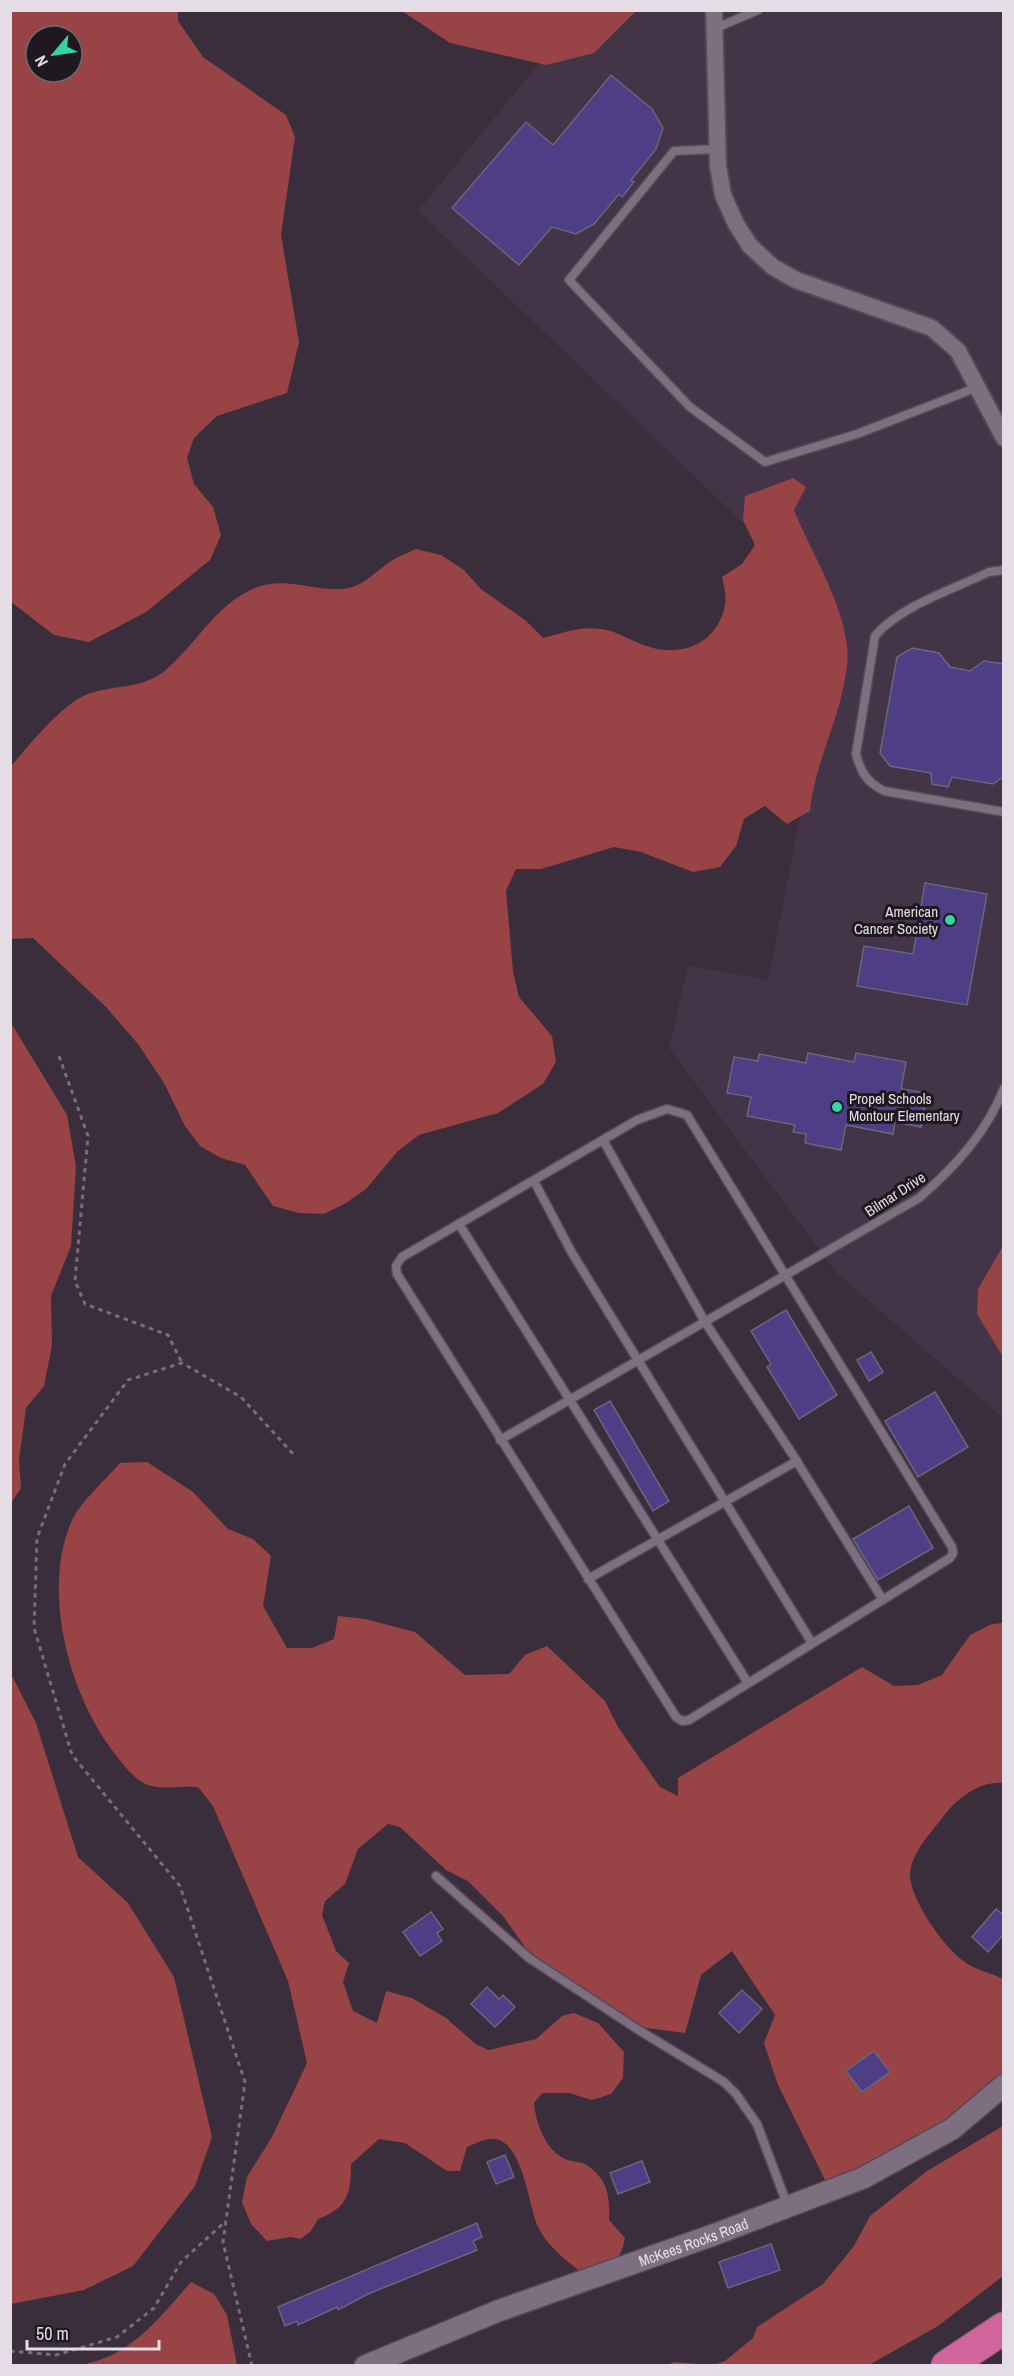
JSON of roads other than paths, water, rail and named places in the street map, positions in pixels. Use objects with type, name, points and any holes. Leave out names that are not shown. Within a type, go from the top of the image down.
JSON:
[{"type":"highway","points":[[947,2366],[1004,2328]]},
{"type":"street","points":[[714,10],[717,148],[723,195],[736,224],[750,246],[773,267],[796,280],[932,328],[957,351],[1003,438]]},
{"type":"street","name":"McKees Rocks Road","points":[[365,2366],[498,2311],[788,2208],[863,2178],[952,2129],[1004,2085]]},
{"type":"lane","points":[[714,29],[758,10]]},
{"type":"lane","points":[[717,148],[674,151],[569,279],[690,407],[765,462],[857,434],[978,387]]},
{"type":"lane","points":[[1003,438],[1004,422]]},
{"type":"lane","points":[[1004,570],[989,572],[904,613],[885,624],[875,636],[856,754],[861,770],[871,783],[884,791],[1004,812]]},
{"type":"lane","name":"Bilmar Drive","points":[[500,1440],[919,1198],[944,1177],[987,1123],[1004,1088]]},
{"type":"lane","points":[[667,1109],[687,1115],[952,1547],[950,1558],[748,1683],[682,1721],[676,1717],[588,1579],[397,1274],[396,1266],[402,1257],[603,1140],[637,1120],[667,1109]]},
{"type":"lane","points":[[603,1140],[705,1322],[797,1461],[883,1600]]},
{"type":"lane","points":[[534,1181],[572,1253],[812,1643]]},
{"type":"lane","points":[[459,1224],[748,1683]]},
{"type":"lane","points":[[588,1579],[797,1461]]},
{"type":"lane","points":[[436,1876],[529,1958],[637,2029],[713,2074],[736,2094],[757,2124],[788,2208]]},
{"type":"place","name":"American Cancer Society","points":[[950,920]]},
{"type":"place","name":"Propel Schools Montour Elementary","points":[[837,1107]]}]
